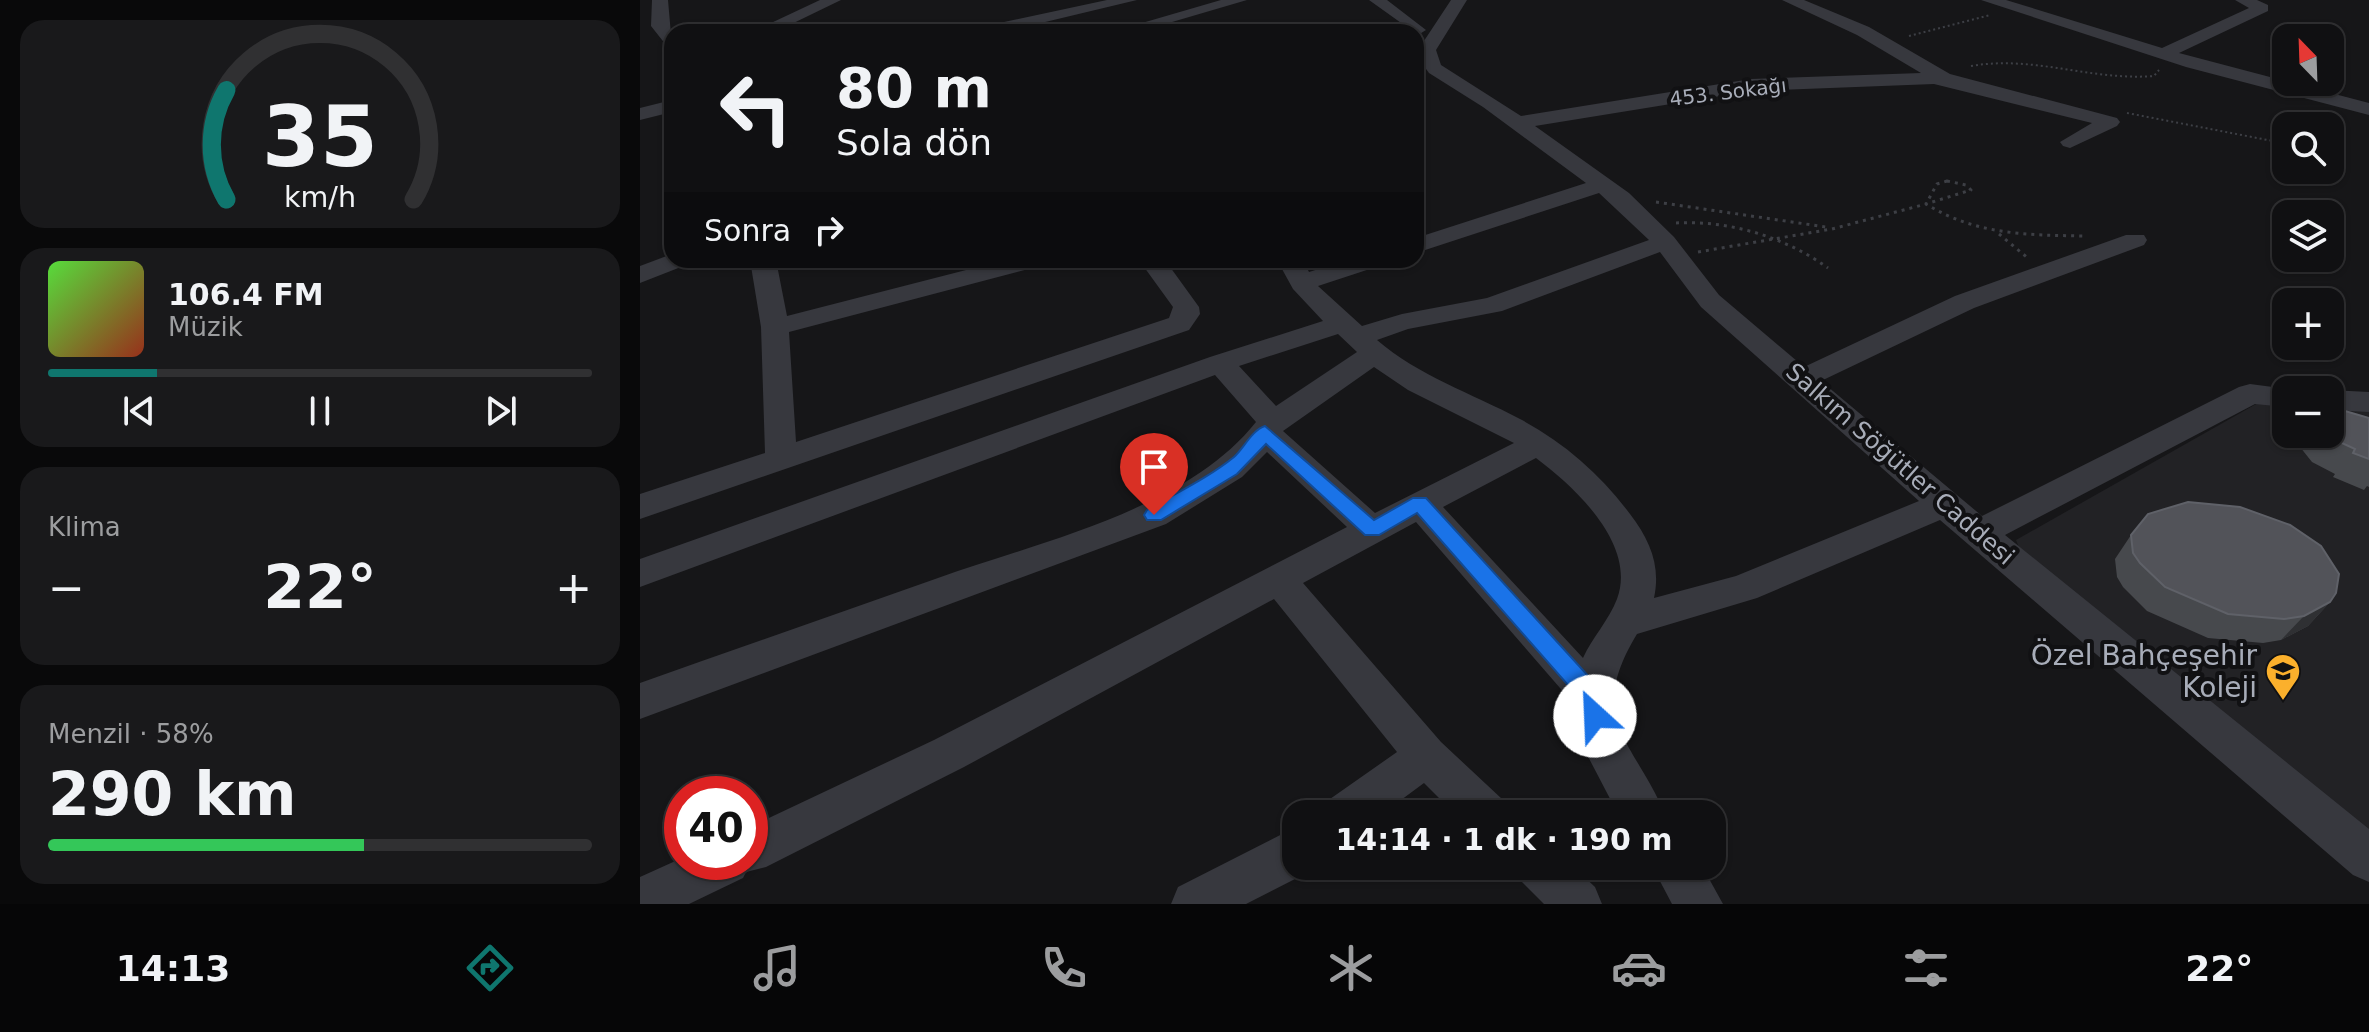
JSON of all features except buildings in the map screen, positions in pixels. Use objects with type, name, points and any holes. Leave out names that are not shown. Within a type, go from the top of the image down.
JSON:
[{"type":"street","points":[[787,1],[832,0]]},
{"type":"street","points":[[779,24],[832,0]]},
{"type":"street","points":[[1053,0],[1112,24]]},
{"type":"street","points":[[1023,24],[1129,0]]},
{"type":"street","points":[[1153,24],[1239,0]]},
{"type":"street","points":[[1377,0],[1404,24]]},
{"type":"street","points":[[1424,29],[1441,26],[1459,0]]},
{"type":"street","points":[[1790,0],[1863,31],[1943,78],[2110,122],[2070,142]]},
{"type":"street","points":[[1989,0],[2163,54],[2369,109]]},
{"type":"street","points":[[2012,7],[2032,0]]},
{"type":"street","points":[[2163,54],[2262,8],[2243,0]]},
{"type":"street","points":[[640,13],[659,5]]},
{"type":"street","name":"Salkım Söğütler Caddesi","points":[[1441,26],[1427,54],[1437,77],[1516,123],[1612,191],[1665,242],[1710,301],[1944,504],[2362,840]]},
{"type":"street","points":[[640,36],[664,37]]},
{"type":"street","name":"453. Sokağı","points":[[1516,123],[1751,85],[1943,78]]},
{"type":"street","points":[[640,114],[664,108]]},
{"type":"street","points":[[1424,244],[1612,191]]},
{"type":"street","points":[[1801,380],[1898,330],[2039,272],[2135,240]]},
{"type":"street","points":[[640,573],[1220,363],[1358,338],[1402,322],[1493,305],[1665,242]]},
{"type":"street","points":[[640,275],[664,265]]},
{"type":"street","points":[[764,268],[775,327],[781,460]]},
{"type":"street","points":[[775,327],[1004,268]]},
{"type":"street","points":[[640,507],[1179,324],[1186,314],[1186,307],[1158,268]]},
{"type":"street","points":[[1296,272],[1322,268]]},
{"type":"street","points":[[1296,272],[1358,338],[1401,373],[1538,444],[1574,473],[1632,545],[1639,576],[1635,607],[1628,621],[1605,648],[1596,671],[1593,697],[1599,735],[1635,800]]},
{"type":"street","points":[[640,701],[1123,529],[1209,485],[1249,454],[1269,427],[1358,338]]},
{"type":"street","points":[[1220,363],[1269,427],[1372,530]]},
{"type":"street","points":[[1979,533],[2250,394],[2272,396]]},
{"type":"street","points":[[2344,401],[2369,402]]},
{"type":"street","points":[[768,842],[977,742],[1419,503],[1538,444]]},
{"type":"street","points":[[1419,503],[1593,697]]},
{"type":"street","points":[[1628,621],[1744,588],[1944,504]]},
{"type":"street","points":[[1279,580],[1426,756],[1472,800]]},
{"type":"street","points":[[1365,800],[1426,756]]},
{"type":"street","points":[[1195,904],[1282,861]]},
{"type":"street","points":[[640,902],[688,880]]},
{"type":"street","points":[[1553,880],[1578,904]]},
{"type":"street","points":[[1684,880],[1699,904]]},
{"type":"path","points":[[1863,31],[1920,35],[2012,7]]},
{"type":"path","points":[[1943,78],[1976,65],[2013,59],[2114,76],[2149,77],[2159,72],[2153,58],[2163,54]]},
{"type":"path","points":[[2089,117],[2142,114],[2272,141]]},
{"type":"path","points":[[1665,242],[1767,239],[1832,229],[1968,193],[1970,189],[1957,182],[1942,181],[1926,204]]},
{"type":"path","points":[[1612,191],[1832,229]]},
{"type":"path","points":[[1926,204],[1959,225],[1997,233],[2135,240]]},
{"type":"path","points":[[1665,242],[1701,220],[1796,248],[1828,268]]},
{"type":"path","points":[[1997,233],[2023,251],[2039,272]]},
{"type":"shaded area","name":"Özel Bahçeşehir Koleji","points":[[2258,403],[2272,404],[2272,448],[2344,448],[2344,409],[2369,411],[2369,845],[2024,560],[2016,540]]},
{"type":"place","name":"Özel Bahçeşehir Koleji","points":[[2283,702]]},
{"type":"route","points":[[1154,515],[1209,485],[1249,454],[1265,432],[1372,530],[1419,503],[1593,697],[1595,716]]}]
